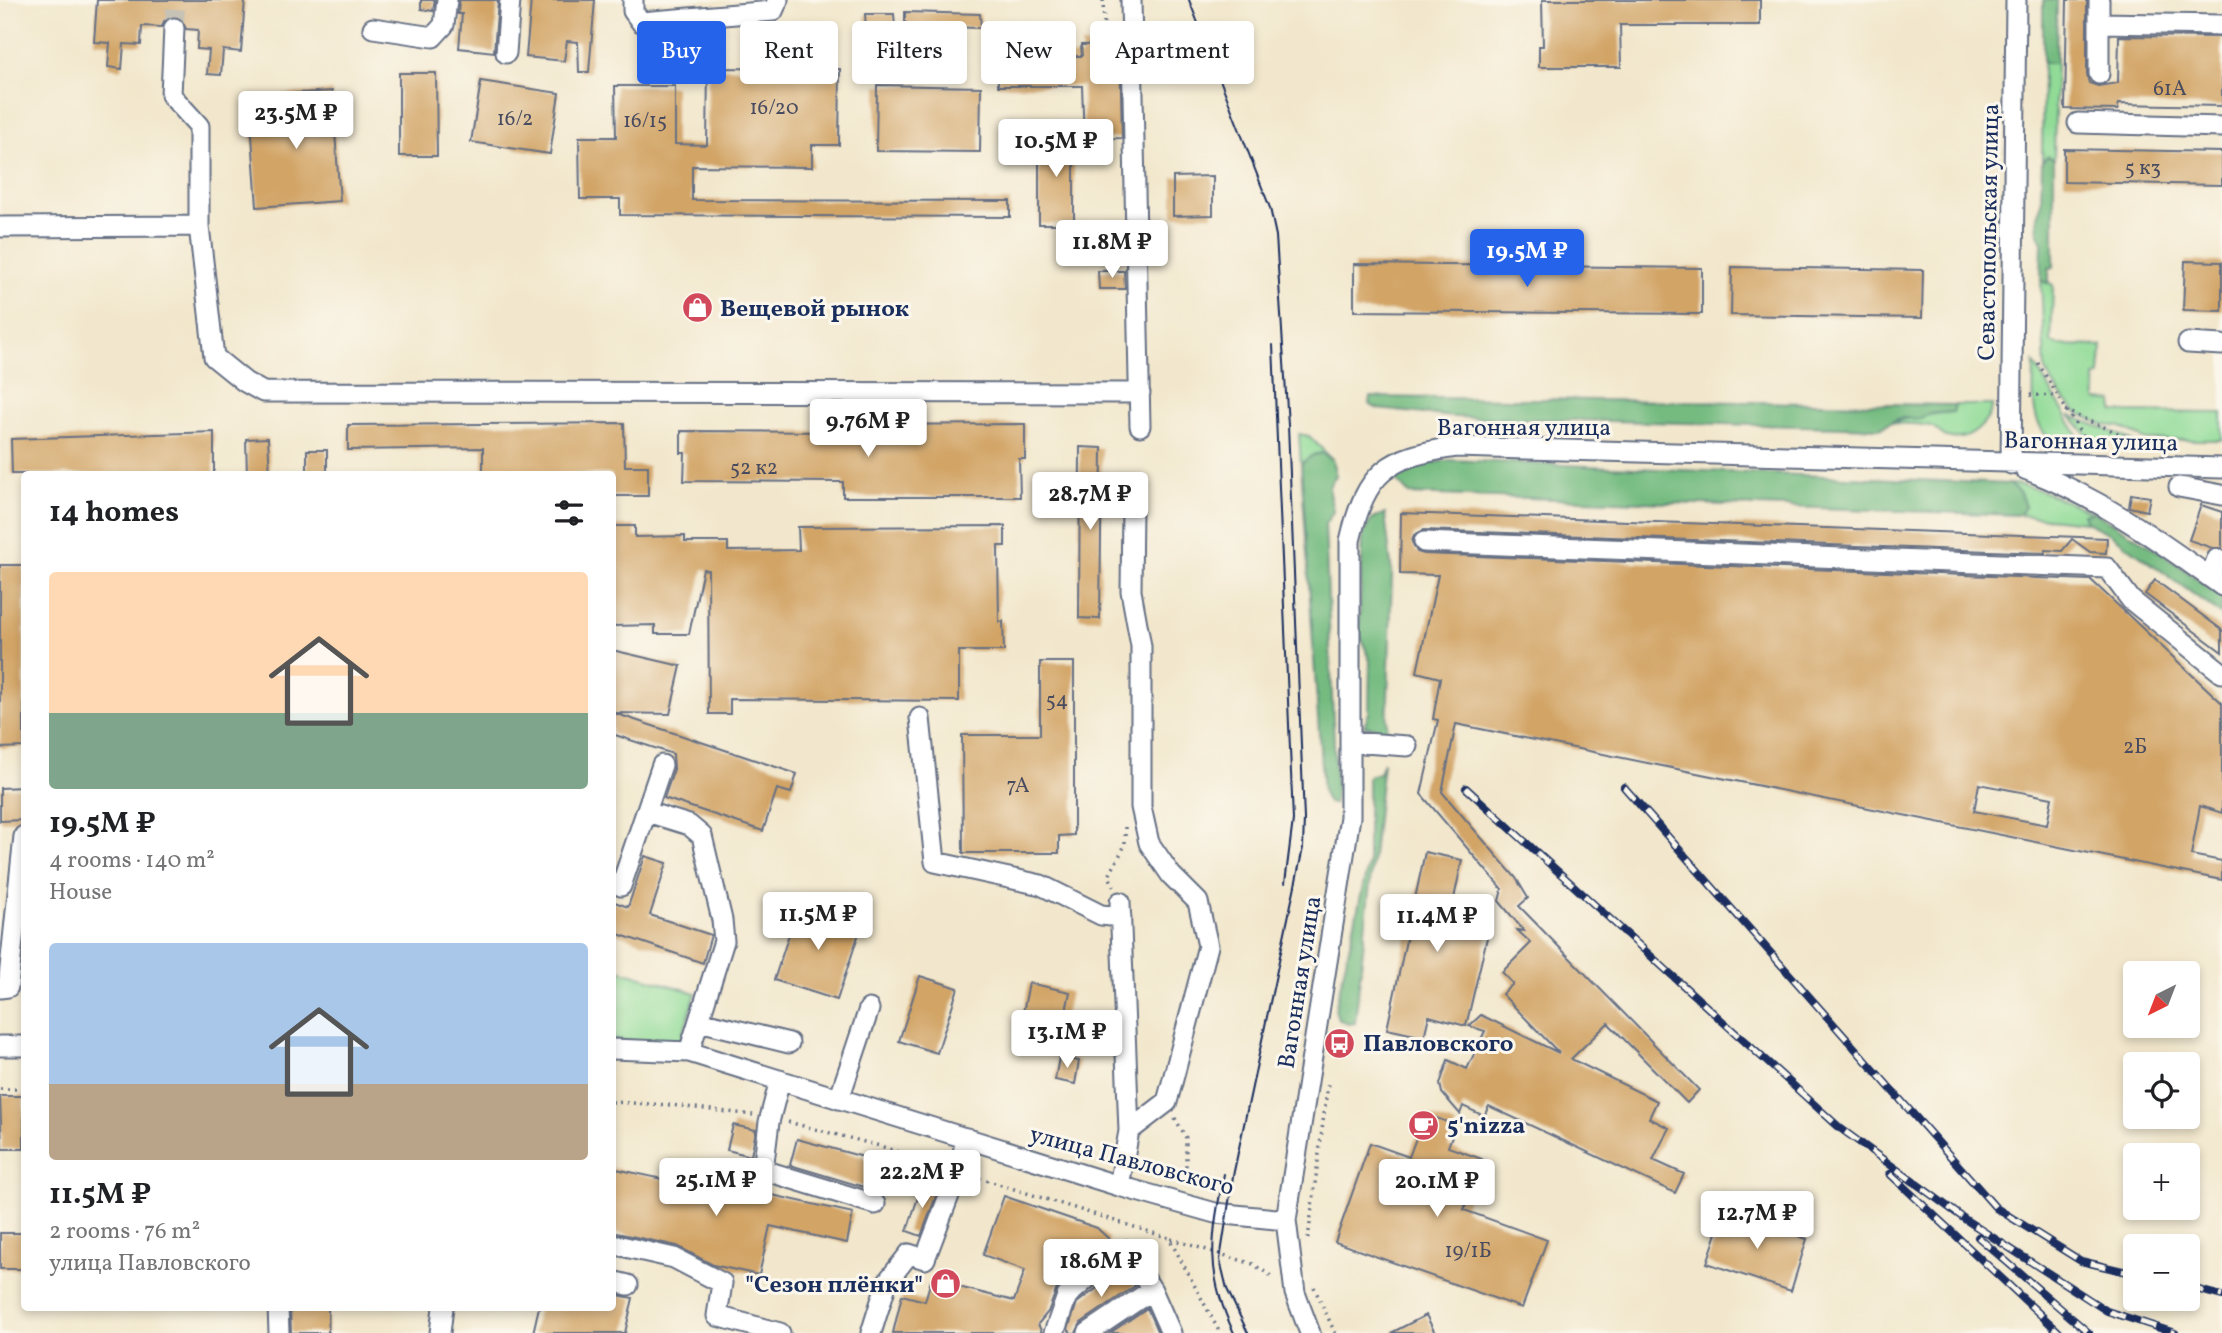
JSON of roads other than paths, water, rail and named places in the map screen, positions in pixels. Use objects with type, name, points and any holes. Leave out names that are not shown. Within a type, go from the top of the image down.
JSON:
[{"type":"street","points":[[373,28],[433,37],[444,25],[447,0]]},
{"type":"street","points":[[506,53],[510,0]]},
{"type":"street","points":[[633,0],[633,11],[641,22],[773,11],[778,0]]},
{"type":"street","points":[[1131,0],[1140,426]]},
{"type":"street","name":"Севастопольская улица","points":[[2011,464],[2016,0]]},
{"type":"street","points":[[2098,74],[2099,0]]},
{"type":"street","points":[[2099,23],[2222,25]]},
{"type":"street","points":[[174,28],[171,95],[199,126],[199,226],[214,357],[263,392],[1140,393]]},
{"type":"street","points":[[2077,123],[2222,128]]},
{"type":"street","points":[[0,227],[199,226]]},
{"type":"street","points":[[2188,343],[2222,345]]},
{"type":"street","name":"Вагонная улица","points":[[1286,1220],[1349,817],[1350,541],[1357,511],[1372,483],[1395,460],[1455,447],[2222,468]]},
{"type":"street","points":[[2011,464],[2071,486],[2217,574]]},
{"type":"street","points":[[2179,486],[2222,495]]},
{"type":"street","points":[[1129,1131],[1167,1102],[1208,946],[1198,902],[1171,875],[1149,843],[1140,807],[1141,646],[1131,591],[1132,507]]},
{"type":"street","points":[[1424,542],[2107,568],[2132,600],[2222,673]]},
{"type":"street","points":[[920,718],[935,862],[1041,885],[1101,915],[1120,909],[1129,1131],[1119,1186]]},
{"type":"street","points":[[1350,742],[1407,746]]},
{"type":"street","points":[[621,886],[662,765]]},
{"type":"street","points":[[647,812],[689,825],[702,836],[722,920],[724,941],[689,1052]]},
{"type":"street","points":[[0,988],[8,987],[21,864]]},
{"type":"street","points":[[839,1099],[869,1009]]},
{"type":"street","points":[[699,1021],[789,1043]]},
{"type":"street","points":[[0,1046],[21,1046]]},
{"type":"street","name":"улица Павловского","points":[[616,1049],[689,1052],[1119,1186],[1215,1213],[1286,1220]]},
{"type":"street","points":[[779,1080],[770,1118],[763,1170],[875,1204]]},
{"type":"street","points":[[871,1333],[887,1282],[909,1254],[925,1259],[967,1138]]},
{"type":"street","points":[[1286,1220],[1296,1293],[1310,1333]]},
{"type":"street","points":[[616,1245],[674,1258],[722,1283],[717,1316],[780,1333]]},
{"type":"street","points":[[1054,1333],[1067,1296],[1111,1258],[1126,1250],[1152,1290],[1171,1333]]},
{"type":"street","points":[[1088,1333],[1152,1290]]},
{"type":"street","points":[[278,1311],[279,1333]]},
{"type":"street","points":[[440,1333],[443,1311]]},
{"type":"tunnel","points":[[174,28],[176,0]]},
{"type":"tram line","points":[[1189,0],[1270,208],[1276,236],[1288,425],[1303,848],[1233,1176],[1220,1260],[1227,1289],[1248,1333]]},
{"type":"tram line","points":[[1273,345],[1293,820],[1285,883]]},
{"type":"tram line","points":[[1224,1174],[1216,1217],[1213,1255],[1218,1292],[1234,1333]]},
{"type":"railway","points":[[1624,787],[1996,1208],[2081,1261],[2123,1271]]},
{"type":"railway","points":[[1466,788],[1840,1128],[1966,1220],[2107,1311],[2175,1333]]},
{"type":"railway","points":[[1890,1174],[2060,1333]]},
{"type":"railway","points":[[1978,1237],[2089,1333]]},
{"type":"railway","points":[[2200,1290],[2222,1296]]},
{"type":"place","name":"Вещевой рынок","points":[[697,308]]},
{"type":"place","name":"Павловского","points":[[1340,1043]]},
{"type":"place","name":"5'nizza","points":[[1424,1125]]},
{"type":"place","name":"\"Сезон плёнки\"","points":[[946,1284]]}]
